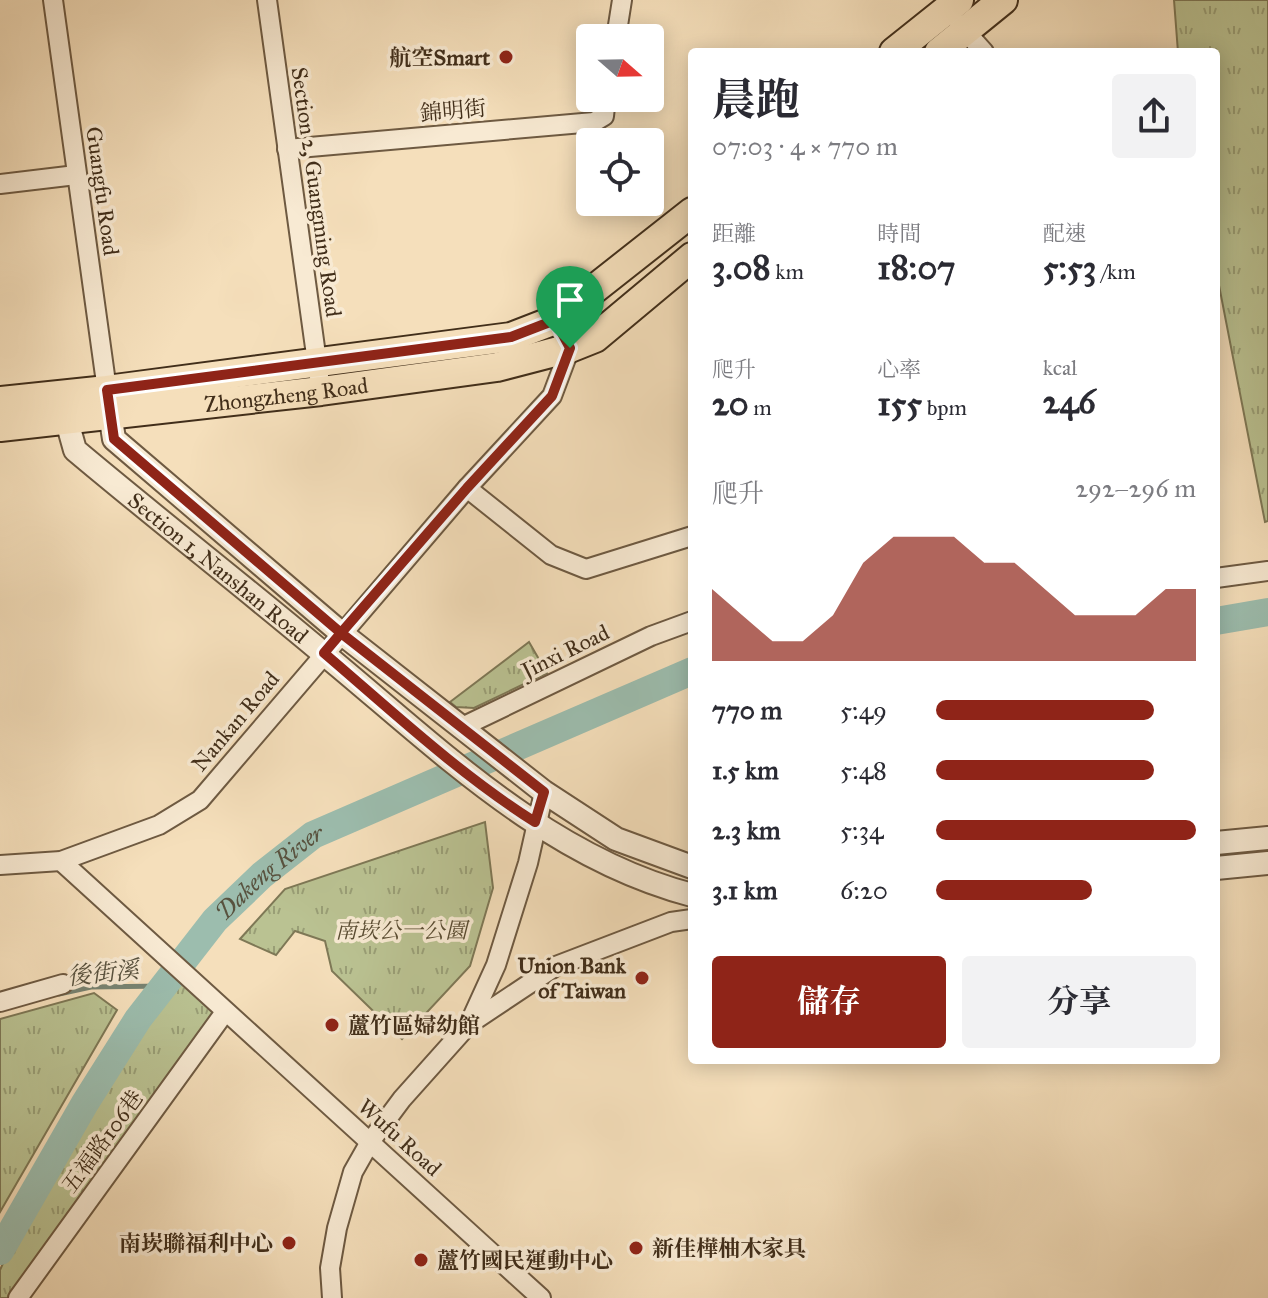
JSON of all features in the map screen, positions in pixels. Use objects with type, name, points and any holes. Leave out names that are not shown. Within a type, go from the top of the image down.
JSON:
[{"type":"main road","points":[[900,48],[952,10],[1003,0]]},
{"type":"main road","points":[[940,48],[952,10]]},
{"type":"main road","name":"Zhongzheng Road","points":[[319,377],[511,337],[555,320],[688,215]]},
{"type":"main road","name":"Zhongzheng Road","points":[[0,427],[63,407],[319,377],[497,367],[570,348],[595,338],[688,260]]},
{"type":"main road","name":"Zhongzheng Road","points":[[0,401],[63,407]]},
{"type":"street","name":"Guangfu Road","points":[[53,0],[108,402]]},
{"type":"street","name":"Section 2, Guangming Road","points":[[267,0],[319,377]]},
{"type":"street","points":[[618,24],[622,0]]},
{"type":"street","points":[[952,10],[981,48]]},
{"type":"street","name":"錦明街","points":[[287,149],[594,122],[604,116],[604,112]]},
{"type":"street","points":[[0,184],[76,175]]},
{"type":"street","points":[[555,320],[570,348]]},
{"type":"street","name":"Nankan Road","points":[[0,865],[61,861],[159,825],[200,800],[467,488],[552,396],[570,348]]},
{"type":"street","name":"Section 1, Nanshan Road","points":[[108,402],[114,439],[341,633],[544,792]]},
{"type":"street","name":"Section 1, Nanshan Road","points":[[63,407],[75,450],[324,653],[441,753],[535,822]]},
{"type":"street","points":[[467,488],[551,555],[586,569],[688,537]]},
{"type":"street","points":[[1220,577],[1268,571]]},
{"type":"street","name":"Jinxi Road","points":[[467,734],[651,636],[688,622]]},
{"type":"street","points":[[469,1024],[496,965],[528,863],[544,792],[616,839],[688,866]]},
{"type":"street","points":[[535,822],[601,861],[651,884],[688,894]]},
{"type":"street","points":[[1220,843],[1268,838]]},
{"type":"street","name":"Wufu Road","points":[[61,861],[541,1298]]},
{"type":"street","points":[[1220,868],[1268,863]]},
{"type":"street","points":[[332,1298],[330,1268],[337,1228],[353,1172],[370,1142],[402,1099],[469,1024],[556,966],[671,922],[688,920]]},
{"type":"street","points":[[0,1002],[63,984]]},
{"type":"street","name":"五福路106巷","points":[[18,1298],[225,1012]]},
{"type":"green space","points":[[1174,0],[1268,0],[1268,521],[1265,522],[1220,291],[1220,48],[1178,48]]},
{"type":"green space","points":[[529,642],[547,673],[474,708],[456,707],[450,702]]},
{"type":"green space","name":"南崁公一公園","points":[[485,822],[493,888],[470,966],[402,1039],[332,971],[325,941],[295,931],[276,955],[240,939],[285,889]]},
{"type":"green space","points":[[177,968],[225,1012],[18,1298],[0,1298],[0,1270],[37,1188],[135,1045],[146,1013]]},
{"type":"green space","points":[[94,993],[117,1010],[0,1212],[0,1019]]},
{"type":"waterway","name":"Dakeng River","points":[[1220,620],[1268,612]]},
{"type":"waterway","name":"Dakeng River","points":[[0,1251],[85,1103],[138,1019],[215,920],[262,875],[313,835],[688,673]]},
{"type":"waterway","name":"後街溪","points":[[59,994],[91,987],[164,986]]},
{"type":"place","name":"航空Smart","points":[[506,57]]},
{"type":"place","name":"Union Bank of Taiwan","points":[[642,978]]},
{"type":"place","name":"蘆竹區婦幼館","points":[[332,1025]]},
{"type":"place","name":"南崁聯福利中心","points":[[289,1243]]},
{"type":"place","name":"新佳樺柚木家具","points":[[636,1248]]},
{"type":"place","name":"蘆竹國民運動中心","points":[[421,1260]]},
{"type":"route","points":[[570,348],[552,396],[467,488],[341,633],[324,653],[441,753],[535,822],[544,792],[341,633],[114,439],[107,390],[511,337],[555,320],[570,348]]}]
